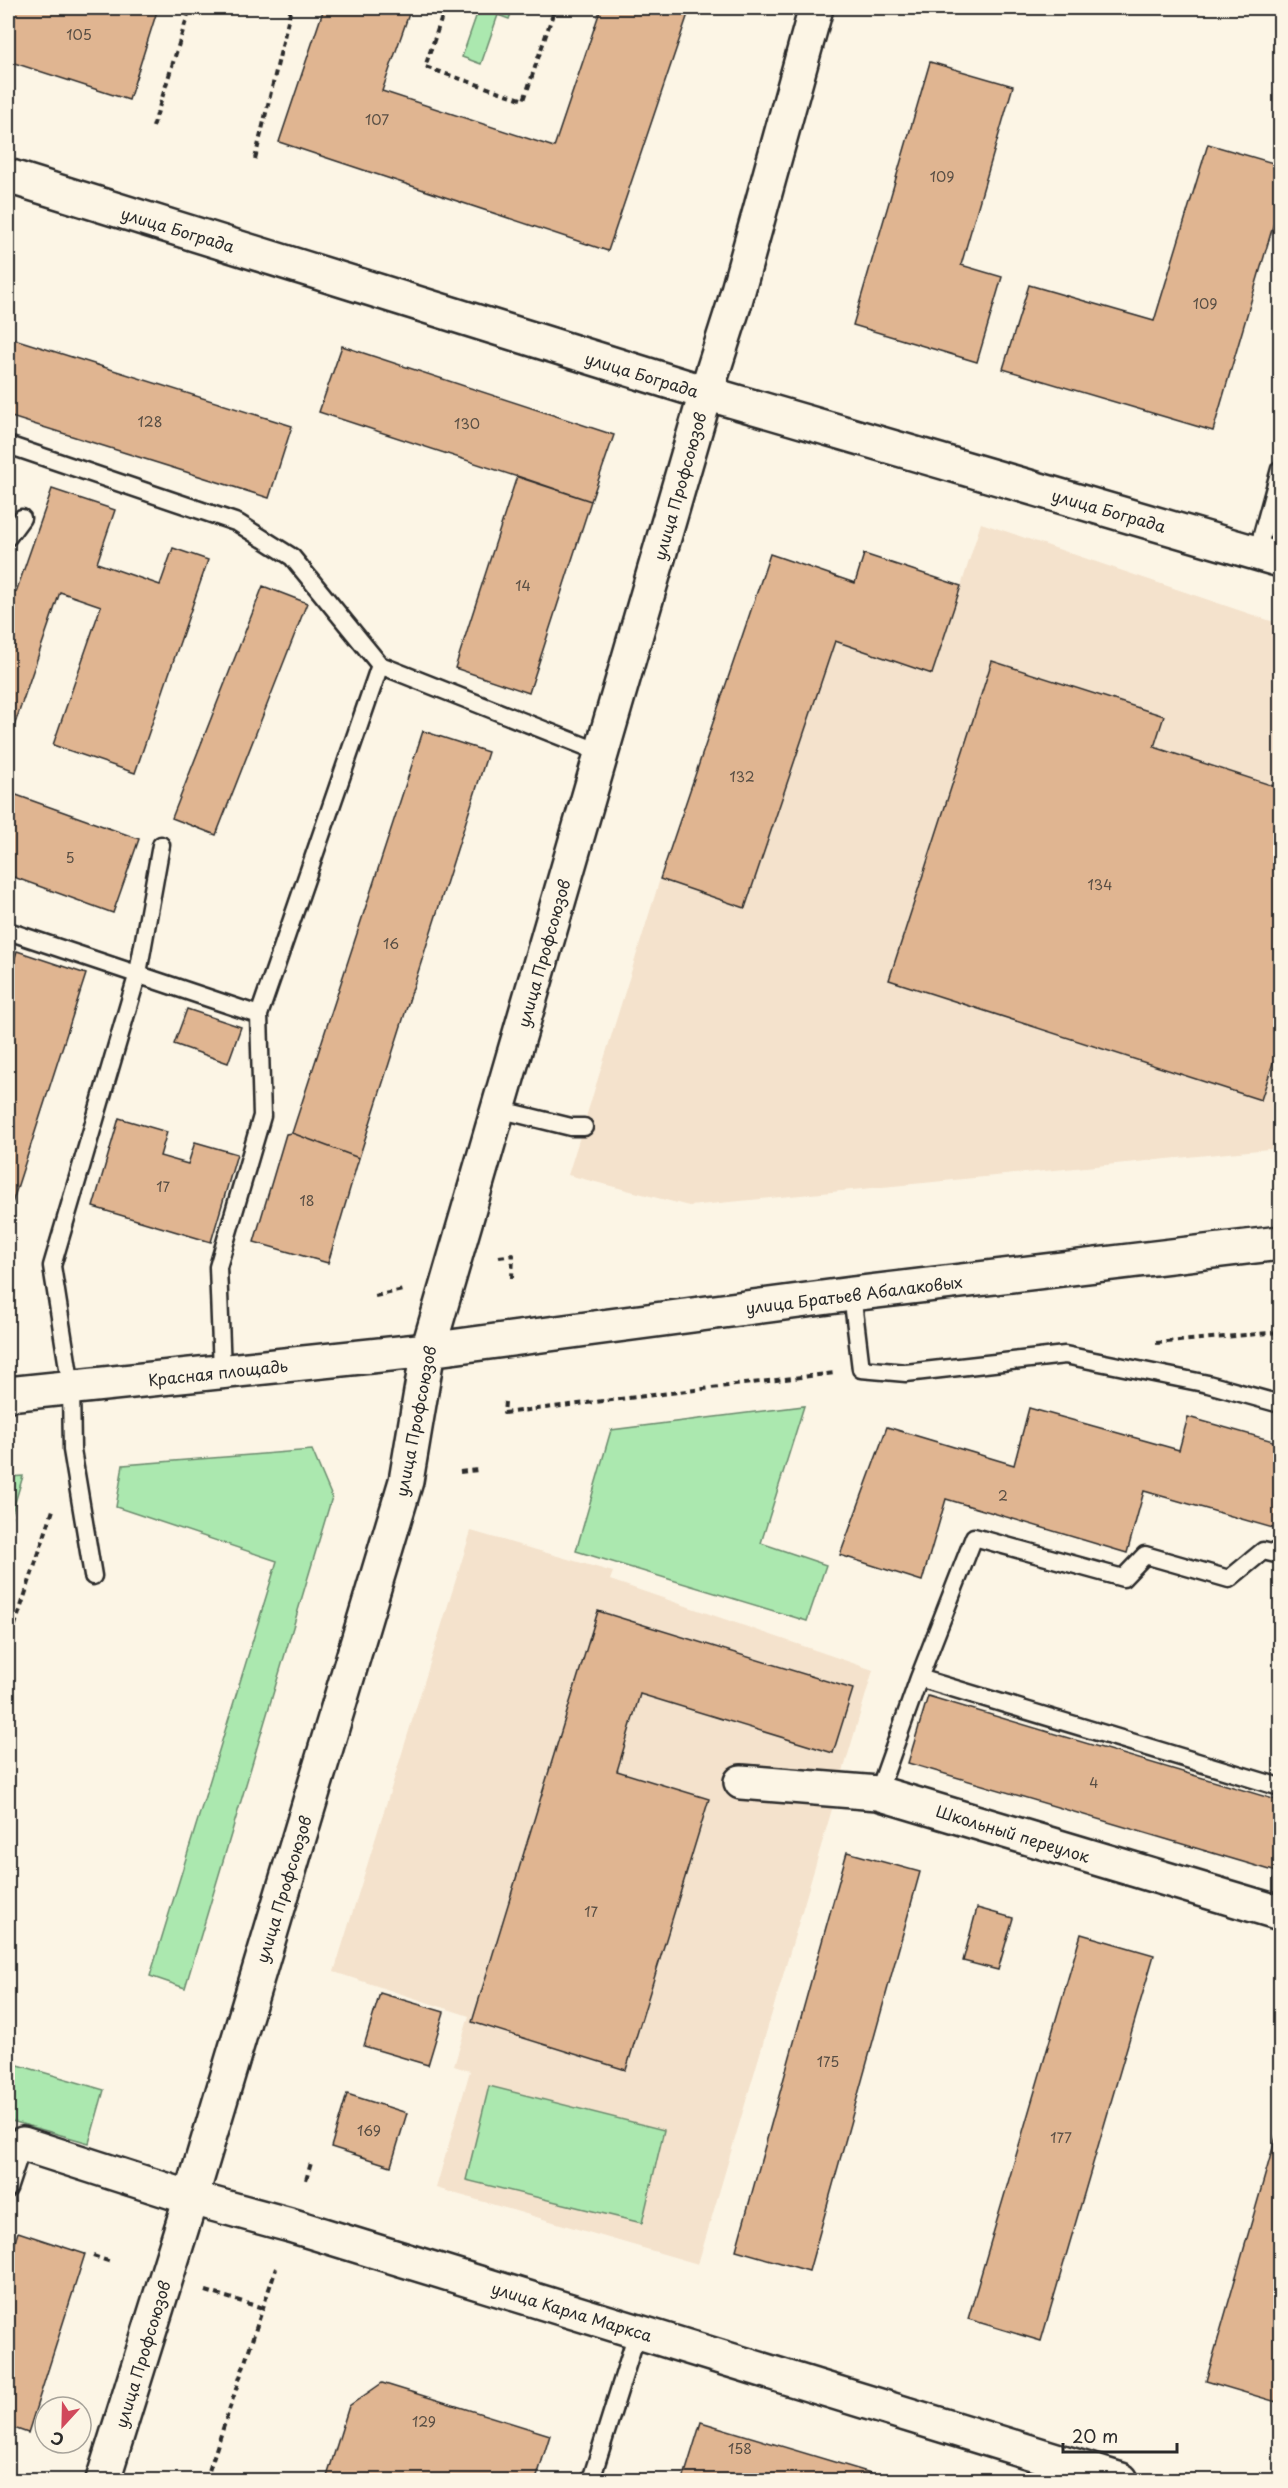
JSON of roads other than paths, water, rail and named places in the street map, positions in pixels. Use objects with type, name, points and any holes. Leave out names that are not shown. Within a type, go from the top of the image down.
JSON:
[{"type":"street","name":"улица Профсоюзов","points":[[103,2481],[191,2198],[406,1480],[428,1350],[737,293],[816,8]]},
{"type":"street","name":"улица Бограда","points":[[8,176],[706,393],[1269,557]]},
{"type":"street","name":"улица Братьев Абалаковых","points":[[428,1350],[852,1294],[1281,1244]]},
{"type":"street","name":"Красная площадь","points":[[8,1394],[428,1350]]},
{"type":"street","name":"Школьный переулок","points":[[741,1782],[878,1793],[1281,1913]]},
{"type":"street","name":"улица Карла Маркса","points":[[23,2144],[191,2198],[290,2225],[638,2330],[1121,2481]]},
{"type":"lane","points":[[8,445],[238,523],[292,557],[380,665],[602,753]]},
{"type":"lane","points":[[1269,557],[1281,469]]},
{"type":"lane","points":[[8,537],[22,518]]},
{"type":"lane","points":[[222,1371],[218,1267],[262,1116],[259,1016],[380,665]]},
{"type":"lane","points":[[93,1576],[72,1450],[71,1387],[52,1266],[138,974],[161,845]]},
{"type":"lane","points":[[9,933],[259,1016]]},
{"type":"lane","points":[[498,1109],[571,1127],[584,1127]]},
{"type":"lane","points":[[852,1294],[861,1369],[906,1373],[1065,1355],[1208,1384],[1281,1404]]},
{"type":"lane","points":[[878,1793],[919,1678],[974,1537],[1123,1578],[1145,1555],[1229,1579],[1263,1551],[1281,1555]]},
{"type":"lane","points":[[919,1678],[1281,1787]]},
{"type":"lane","points":[[8,2189],[23,2144]]},
{"type":"lane","points":[[591,2481],[638,2330]]}]
